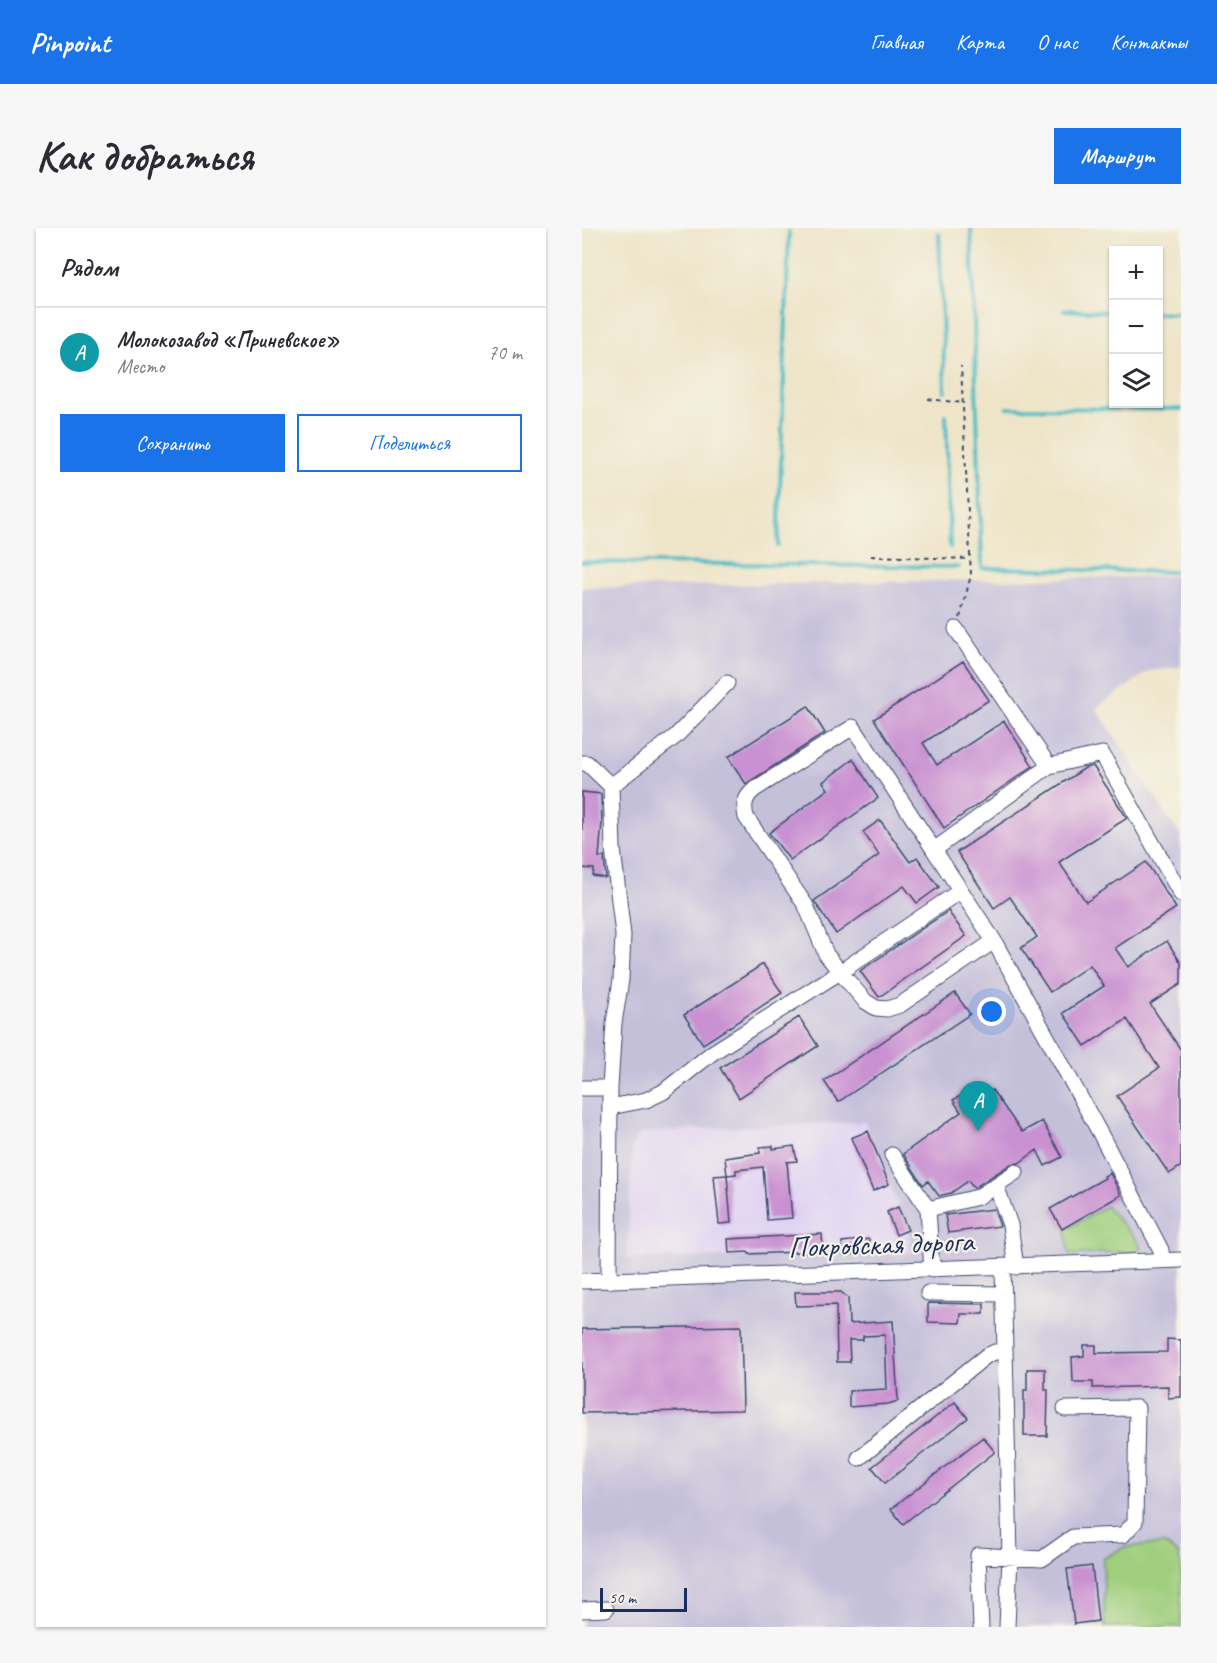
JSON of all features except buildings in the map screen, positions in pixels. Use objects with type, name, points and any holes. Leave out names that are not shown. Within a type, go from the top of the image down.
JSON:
[{"type":"street","points":[[956,629],[1049,766]]},
{"type":"street","points":[[611,786],[676,736],[727,683]]},
{"type":"street","points":[[994,941],[900,1005],[887,1009],[876,1008],[865,1001],[826,954],[806,906],[746,817],[744,807],[747,796],[853,727],[994,941],[1101,1135],[1161,1250],[1162,1260]]},
{"type":"street","points":[[934,850],[1049,766],[1102,754],[1181,894]]},
{"type":"street","points":[[582,763],[586,763],[611,786],[613,849],[623,934],[621,980],[614,1023],[610,1088],[609,1281]]},
{"type":"street","points":[[610,1107],[646,1100],[663,1092],[711,1053],[840,972],[960,891]]},
{"type":"street","points":[[582,1088],[610,1088]]},
{"type":"street","points":[[892,1155],[928,1209],[932,1270]]},
{"type":"street","points":[[928,1209],[978,1197],[1016,1172]]},
{"type":"street","points":[[996,1185],[1010,1225],[1010,1267],[1003,1294],[1010,1557],[1007,1627]]},
{"type":"street","name":"Покровская дорога","points":[[582,1281],[1181,1260]]},
{"type":"street","points":[[928,1293],[1003,1294]]},
{"type":"street","points":[[859,1458],[986,1356],[1004,1351]]},
{"type":"street","points":[[981,1627],[978,1555],[1042,1559],[1073,1537],[1123,1534],[1135,1522],[1137,1408],[1065,1409]]},
{"type":"street","points":[[582,1610],[606,1609]]},
{"type":"path","points":[[956,629],[971,575],[961,366]]},
{"type":"path","points":[[928,399],[964,404]]},
{"type":"path","points":[[871,555],[970,559]]},
{"type":"shaded area","points":[[1181,576],[1181,667],[1149,671],[1096,708],[1181,837],[1181,1625],[1172,1627],[582,1627],[582,588]],"holes":[[[865,1122],[908,1230],[911,1253],[627,1259],[632,1147],[638,1136],[643,1133]]]},
{"type":"shaded area","points":[[865,1121],[908,1230],[912,1253],[627,1259],[632,1147],[638,1136],[643,1133]]},
{"type":"green space","points":[[1106,1206],[1139,1243],[1141,1251],[1069,1255],[1066,1230]]},
{"type":"green space","points":[[1165,1544],[1178,1554],[1181,1564],[1181,1627],[1105,1627],[1103,1559],[1124,1547]]},
{"type":"waterway","points":[[971,228],[982,568],[1181,572]]},
{"type":"waterway","points":[[778,546],[789,232]]},
{"type":"waterway","points":[[939,234],[945,391]]},
{"type":"waterway","points":[[1064,310],[1109,312]]},
{"type":"waterway","points":[[1163,313],[1181,314]]},
{"type":"waterway","points":[[1007,408],[1181,409]]},
{"type":"waterway","points":[[946,415],[950,547]]},
{"type":"waterway","points":[[582,562],[959,567]]},
{"type":"place","name":"Молокозавод «Приневское»","points":[[978,1131]]}]
